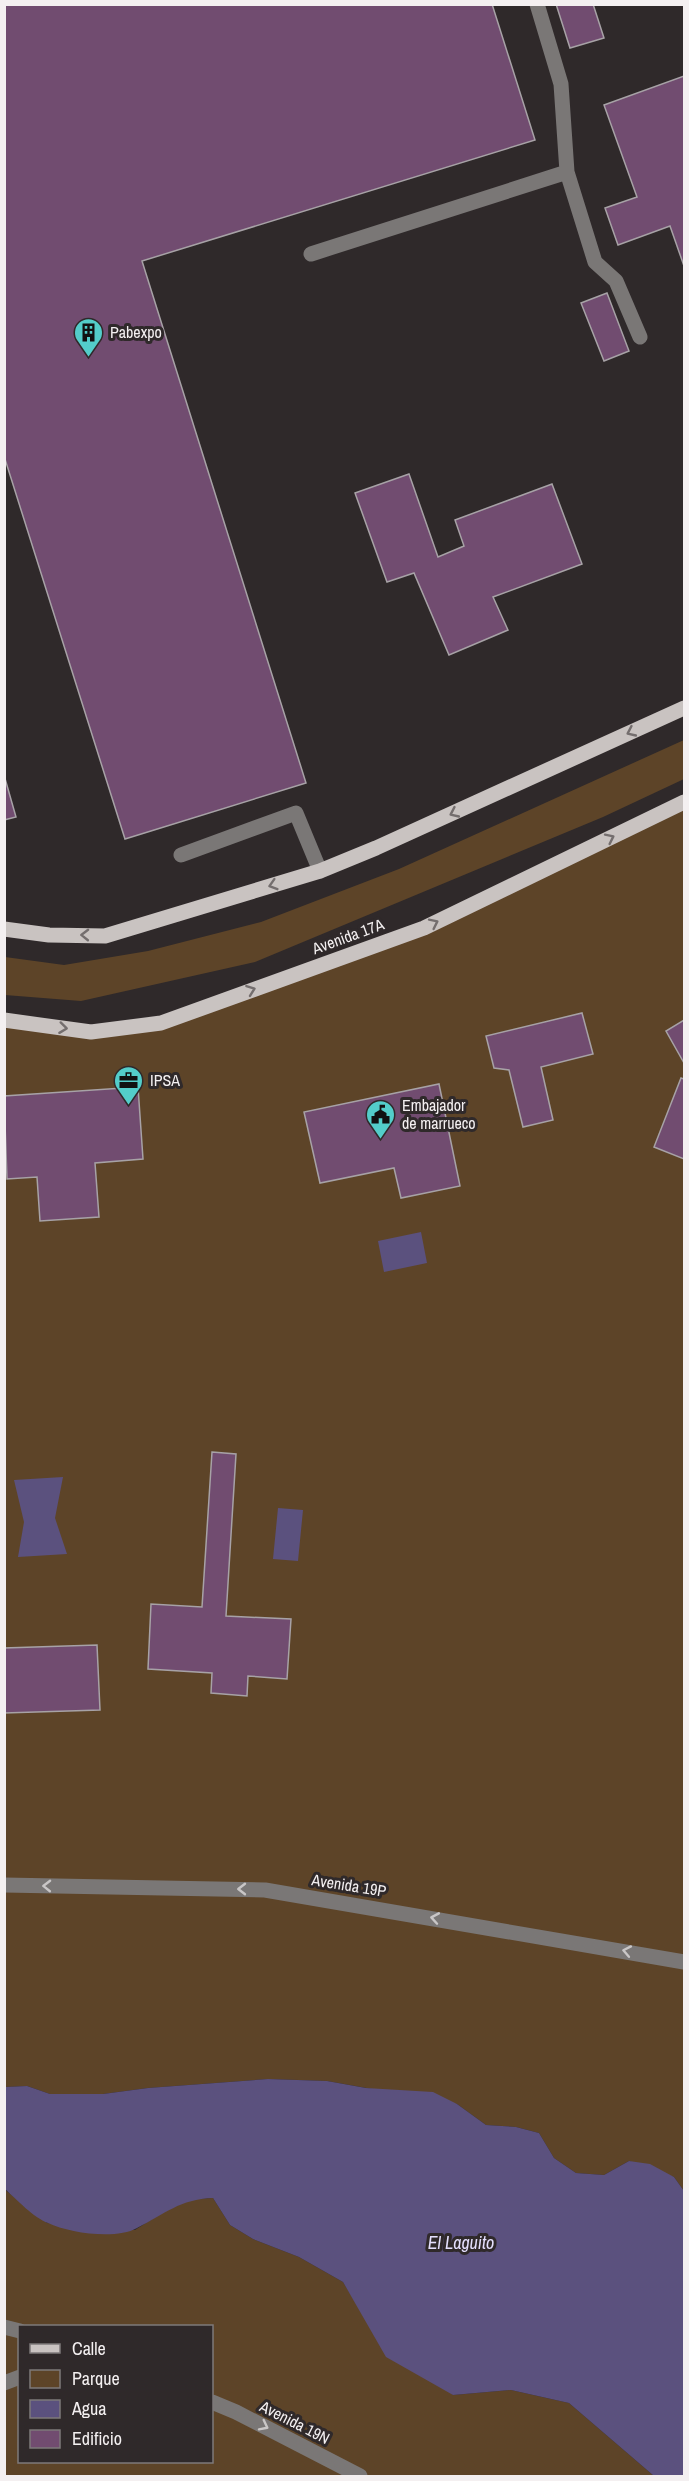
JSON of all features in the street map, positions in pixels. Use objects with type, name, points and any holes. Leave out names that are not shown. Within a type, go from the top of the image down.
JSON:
[{"type":"main road","points":[[4,929],[48,934],[105,936],[320,871],[376,848],[684,708]]},
{"type":"main road","name":"Avenida 17A","points":[[4,1020],[91,1032],[161,1023],[424,928],[684,802]]},
{"type":"street","points":[[537,4],[561,84],[567,172],[595,262],[616,281],[640,337]]},
{"type":"street","points":[[311,254],[567,172]]},
{"type":"street","points":[[181,855],[296,813],[320,871]]},
{"type":"street","name":"Avenida 19P","points":[[4,1885],[266,1890],[684,1962]]},
{"type":"street","name":"Avenida 19N","points":[[213,2402],[360,2476]]},
{"type":"green space","points":[[684,740],[684,779],[603,817],[255,962],[81,1001],[5,995],[5,957],[64,965],[148,951],[261,922],[399,869]]},
{"type":"green space","points":[[684,802],[684,2191],[674,2177],[629,2161],[604,2175],[576,2173],[554,2158],[539,2133],[516,2127],[486,2125],[457,2104],[327,2081],[268,2079],[148,2088],[103,2094],[50,2094],[27,2086],[5,2087],[5,1020],[91,1032],[161,1023],[424,928]]},
{"type":"green space","points":[[4,2189],[47,2223],[135,2230],[166,2210],[192,2199],[213,2198],[230,2225],[253,2239],[299,2257],[343,2282],[359,2308],[453,2395],[511,2390],[569,2403],[654,2476],[5,2476]]},
{"type":"water","points":[[421,1232],[427,1263],[384,1272],[378,1241]]},
{"type":"water","points":[[63,1477],[55,1518],[67,1554],[18,1557],[24,1522],[14,1480]]},
{"type":"water","points":[[278,1508],[303,1510],[298,1561],[273,1559]]},
{"type":"water","name":"El Laguito","points":[[268,2079],[327,2081],[366,2088],[433,2092],[457,2104],[486,2125],[516,2127],[539,2133],[554,2158],[576,2173],[604,2175],[629,2161],[650,2164],[674,2177],[684,2191],[684,2476],[654,2476],[569,2403],[511,2390],[453,2395],[386,2357],[343,2282],[299,2257],[253,2239],[230,2225],[213,2198],[182,2204],[128,2232],[92,2234],[68,2230],[43,2221],[5,2189],[5,2087],[27,2086],[50,2094],[103,2094],[148,2088]]},
{"type":"building","name":"Pabexpo","points":[[4,4],[492,4],[535,140],[142,261],[306,783],[125,839],[4,456]]},
{"type":"building","points":[[556,4],[593,4],[604,38],[570,48]]},
{"type":"building","points":[[684,76],[684,266],[670,226],[618,245],[605,208],[637,197],[604,105]]},
{"type":"building","points":[[607,293],[629,351],[604,361],[581,303]]},
{"type":"building","points":[[409,474],[438,557],[464,546],[455,520],[552,484],[582,564],[493,597],[508,630],[449,655],[414,573],[387,582],[355,493]]},
{"type":"building","points":[[4,775],[16,817],[4,820]]},
{"type":"building","points":[[582,1013],[593,1054],[541,1067],[553,1120],[523,1127],[509,1070],[494,1068],[486,1036]]},
{"type":"building","points":[[684,1020],[684,1063],[666,1031]]},
{"type":"building","points":[[681,1078],[684,1079],[684,1159],[654,1147]]},
{"type":"building","name":"Embajador de marrueco","points":[[439,1084],[460,1186],[401,1198],[394,1168],[320,1183],[304,1112]]},
{"type":"building","points":[[138,1087],[143,1159],[95,1163],[99,1217],[40,1221],[37,1177],[7,1179],[4,1096]]},
{"type":"building","points":[[212,1452],[236,1454],[226,1616],[291,1619],[287,1679],[248,1676],[247,1696],[211,1693],[212,1673],[148,1669],[151,1604],[202,1607]]},
{"type":"building","points":[[97,1645],[100,1710],[4,1713],[4,1648]]},
{"type":"place","name":"Pabexpo","points":[[89,358]]},
{"type":"place","name":"IPSA","points":[[129,1106]]},
{"type":"place","name":"Embajador de marrueco","points":[[381,1140]]}]
